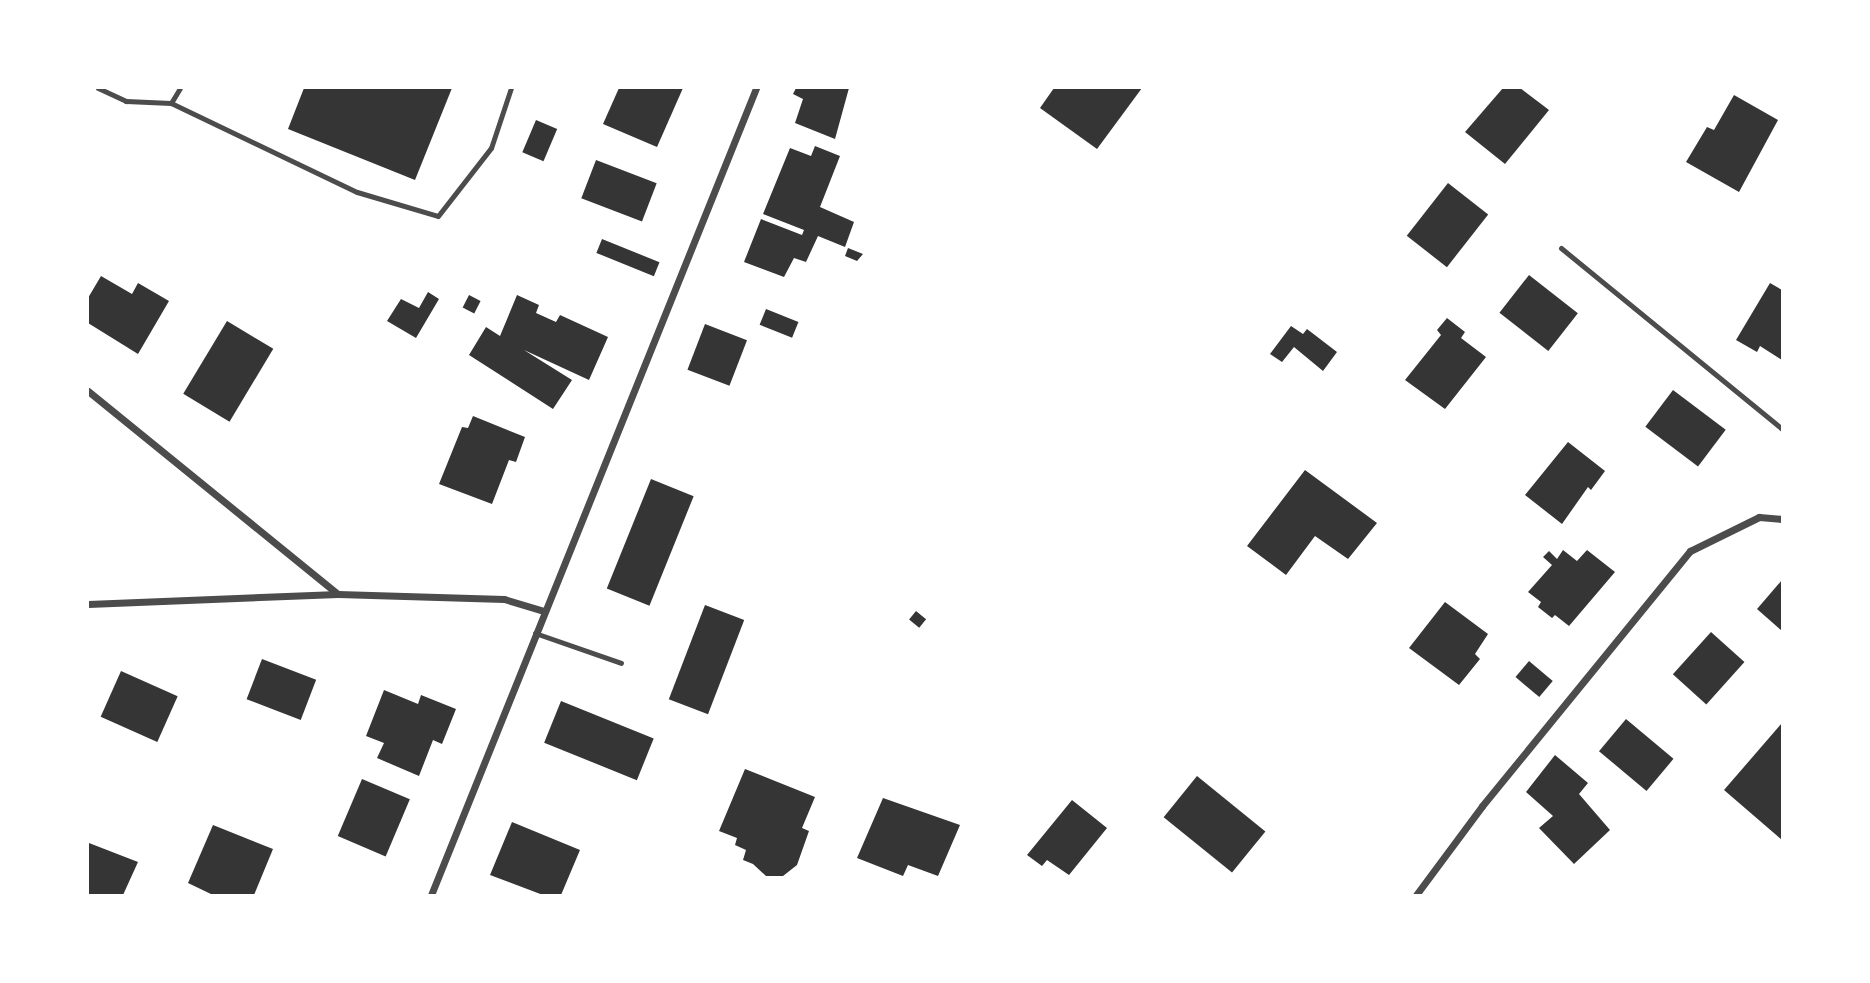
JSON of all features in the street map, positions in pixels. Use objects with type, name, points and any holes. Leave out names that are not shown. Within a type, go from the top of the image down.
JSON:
[{"type":"street","points":[[431,895],[756,88]]},
{"type":"street","points":[[88,391],[338,594]]},
{"type":"street","points":[[1416,895],[1482,806],[1690,551],[1759,517],[1783,519]]},
{"type":"street","points":[[88,604],[338,594],[505,599],[544,611]]},
{"type":"lane","points":[[98,88],[126,102],[171,103],[357,192],[438,216],[491,148],[511,88]]},
{"type":"lane","points":[[171,103],[180,88]]},
{"type":"lane","points":[[1561,248],[1783,430]]},
{"type":"lane","points":[[535,634],[621,663]]},
{"type":"building","points":[[304,88],[452,88],[415,180],[288,129]]},
{"type":"building","points":[[619,88],[683,88],[657,147],[603,124]]},
{"type":"building","points":[[796,88],[849,88],[835,139],[795,123],[803,99],[793,94]]},
{"type":"building","points":[[1054,88],[1142,88],[1097,149],[1040,108]]},
{"type":"building","points":[[1503,88],[1520,88],[1549,110],[1505,164],[1465,132]]},
{"type":"building","points":[[1734,95],[1778,120],[1739,192],[1686,162],[1707,127],[1714,130]]},
{"type":"building","points":[[536,120],[557,129],[543,161],[522,152]]},
{"type":"building","points":[[815,146],[840,156],[820,207],[854,222],[845,247],[818,236],[806,262],[794,258],[784,277],[744,262],[761,219],[802,235],[804,230],[763,214],[790,148],[811,156]]},
{"type":"building","points":[[596,160],[657,183],[642,222],[581,198]]},
{"type":"building","points":[[1448,183],[1488,214],[1447,267],[1407,236]]},
{"type":"building","points":[[602,239],[659,262],[654,276],[596,253]]},
{"type":"building","points":[[848,248],[863,254],[857,261],[845,256]]},
{"type":"building","points":[[1529,275],[1578,313],[1548,351],[1499,313]]},
{"type":"building","points":[[101,276],[132,294],[138,283],[169,301],[138,354],[88,323],[88,298]]},
{"type":"building","points":[[1770,283],[1782,290],[1782,360],[1760,346],[1757,352],[1736,340]]},
{"type":"building","points":[[428,292],[439,299],[416,338],[387,321],[401,299],[419,308]]},
{"type":"building","points":[[469,295],[481,301],[474,313],[463,307]]},
{"type":"building","points":[[517,295],[539,305],[536,313],[556,322],[560,315],[608,337],[589,380],[524,350],[572,380],[553,409],[469,355],[486,327],[500,336]]},
{"type":"building","points":[[766,309],[798,322],[792,338],[760,325]]},
{"type":"building","points":[[1447,318],[1465,332],[1461,338],[1486,357],[1445,409],[1405,380],[1441,335],[1437,330]]},
{"type":"building","points":[[227,321],[273,349],[230,422],[183,394]]},
{"type":"building","points":[[705,324],[747,340],[729,386],[687,370]]},
{"type":"building","points":[[1291,326],[1303,334],[1307,329],[1337,352],[1323,371],[1294,347],[1282,362],[1270,354]]},
{"type":"building","points":[[1673,390],[1726,430],[1698,466],[1645,427]]},
{"type":"building","points":[[473,416],[525,437],[516,462],[509,460],[492,504],[439,484],[462,427],[468,428]]},
{"type":"building","points":[[1568,442],[1605,471],[1591,490],[1588,487],[1562,524],[1525,495]]},
{"type":"building","points":[[1305,470],[1377,523],[1348,559],[1315,536],[1286,575],[1247,546]]},
{"type":"building","points":[[651,479],[694,496],[649,606],[607,588]]},
{"type":"building","points":[[1563,550],[1577,561],[1587,550],[1615,572],[1569,626],[1538,607],[1541,602],[1528,592],[1552,565],[1543,557],[1549,551],[1557,559]]},
{"type":"building","points":[[1782,580],[1782,631],[1757,609]]},
{"type":"building","points":[[1445,602],[1488,634],[1475,654],[1480,659],[1459,685],[1409,648]]},
{"type":"building","points":[[705,605],[744,620],[708,714],[669,699]]},
{"type":"building","points":[[916,611],[926,619],[919,628],[909,620]]},
{"type":"building","points":[[1711,632],[1744,662],[1706,704],[1673,674]]},
{"type":"building","points":[[262,659],[316,680],[301,720],[247,699]]},
{"type":"building","points":[[1529,661],[1553,681],[1539,697],[1516,677]]},
{"type":"building","points":[[121,671],[178,696],[157,742],[101,717]]},
{"type":"building","points":[[384,690],[418,704],[421,695],[456,709],[442,744],[433,740],[419,776],[377,758],[384,743],[366,736]]},
{"type":"building","points":[[561,701],[654,738],[637,780],[544,743]]},
{"type":"building","points":[[1626,719],[1673,759],[1646,791],[1599,751]]},
{"type":"building","points":[[1782,723],[1782,840],[1724,790]]},
{"type":"building","points":[[1555,755],[1588,783],[1579,794],[1610,830],[1574,864],[1539,828],[1553,816],[1526,792]]},
{"type":"building","points":[[745,769],[815,797],[802,828],[809,831],[797,865],[783,876],[766,876],[753,864],[743,860],[746,850],[735,845],[737,838],[719,831]]},
{"type":"building","points":[[1197,776],[1265,831],[1232,873],[1164,817]]},
{"type":"building","points":[[362,779],[410,799],[386,856],[338,836]]},
{"type":"building","points":[[883,798],[960,825],[938,876],[908,865],[903,876],[857,858]]},
{"type":"building","points":[[1072,800],[1107,828],[1069,875],[1047,860],[1042,866],[1027,855]]},
{"type":"building","points":[[512,822],[580,850],[561,895],[543,895],[490,875]]},
{"type":"building","points":[[213,825],[273,849],[254,895],[213,895],[188,883]]},
{"type":"building","points":[[89,843],[138,862],[123,895],[88,895]]}]
